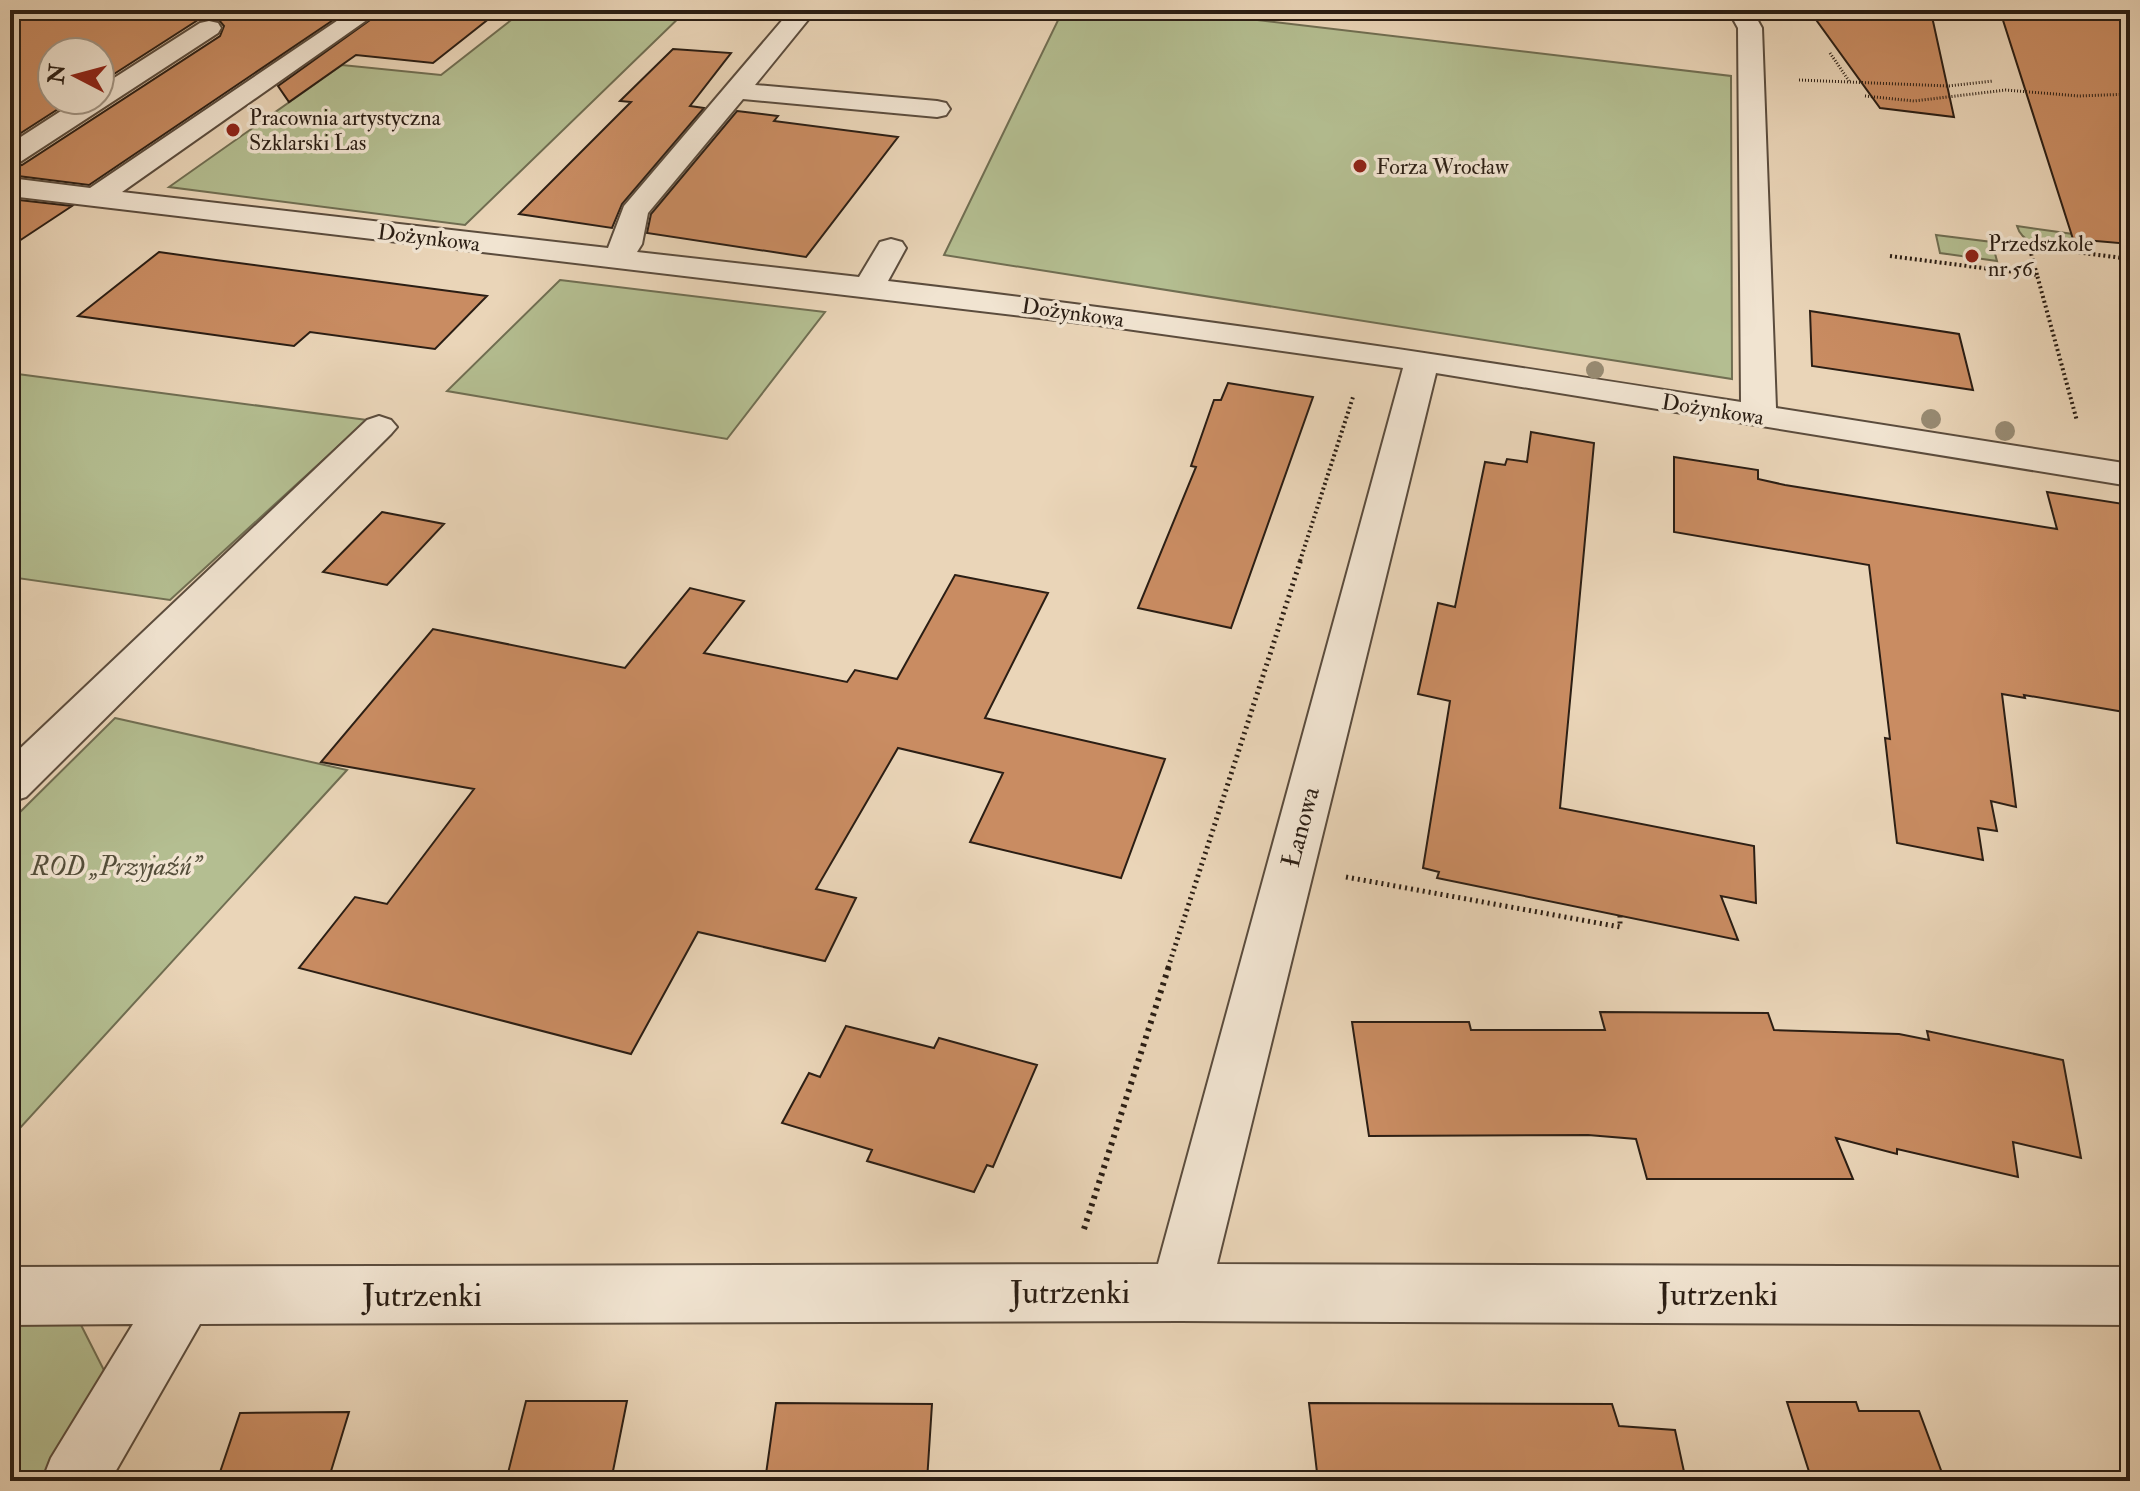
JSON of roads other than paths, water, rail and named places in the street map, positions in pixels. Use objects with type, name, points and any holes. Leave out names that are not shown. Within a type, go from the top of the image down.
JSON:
[{"type":"street","points":[[95,197],[369,10]]},
{"type":"street","points":[[615,259],[627,244],[634,212],[804,10]]},
{"type":"street","points":[[1740,10],[1750,28],[1759,416]]},
{"type":"street","points":[[116,87],[209,28]]},
{"type":"street","points":[[735,91],[937,109]]},
{"type":"street","points":[[10,156],[72,116]]},
{"type":"street","name":"Dożynkowa","points":[[10,187],[1056,309],[1422,361],[2130,475]]},
{"type":"street","points":[[869,287],[891,248]]},
{"type":"street","name":"Łanowa","points":[[1180,1292],[1422,361]]},
{"type":"street","points":[[10,785],[379,427]]},
{"type":"street","name":"Jutrzenki","points":[[10,1296],[1180,1292],[2130,1296]]},
{"type":"street","points":[[74,1481],[183,1296]]},
{"type":"place","name":"Pracownia artystyczna Szklarski Las","points":[[233,130]]},
{"type":"place","name":"Forza Wrocław","points":[[1360,166]]},
{"type":"place","name":"Przedszkole nr 56","points":[[1972,256]]},
{"type":"park label","name":"ROD „Przyjaźń”","points":[[116,866]]}]
